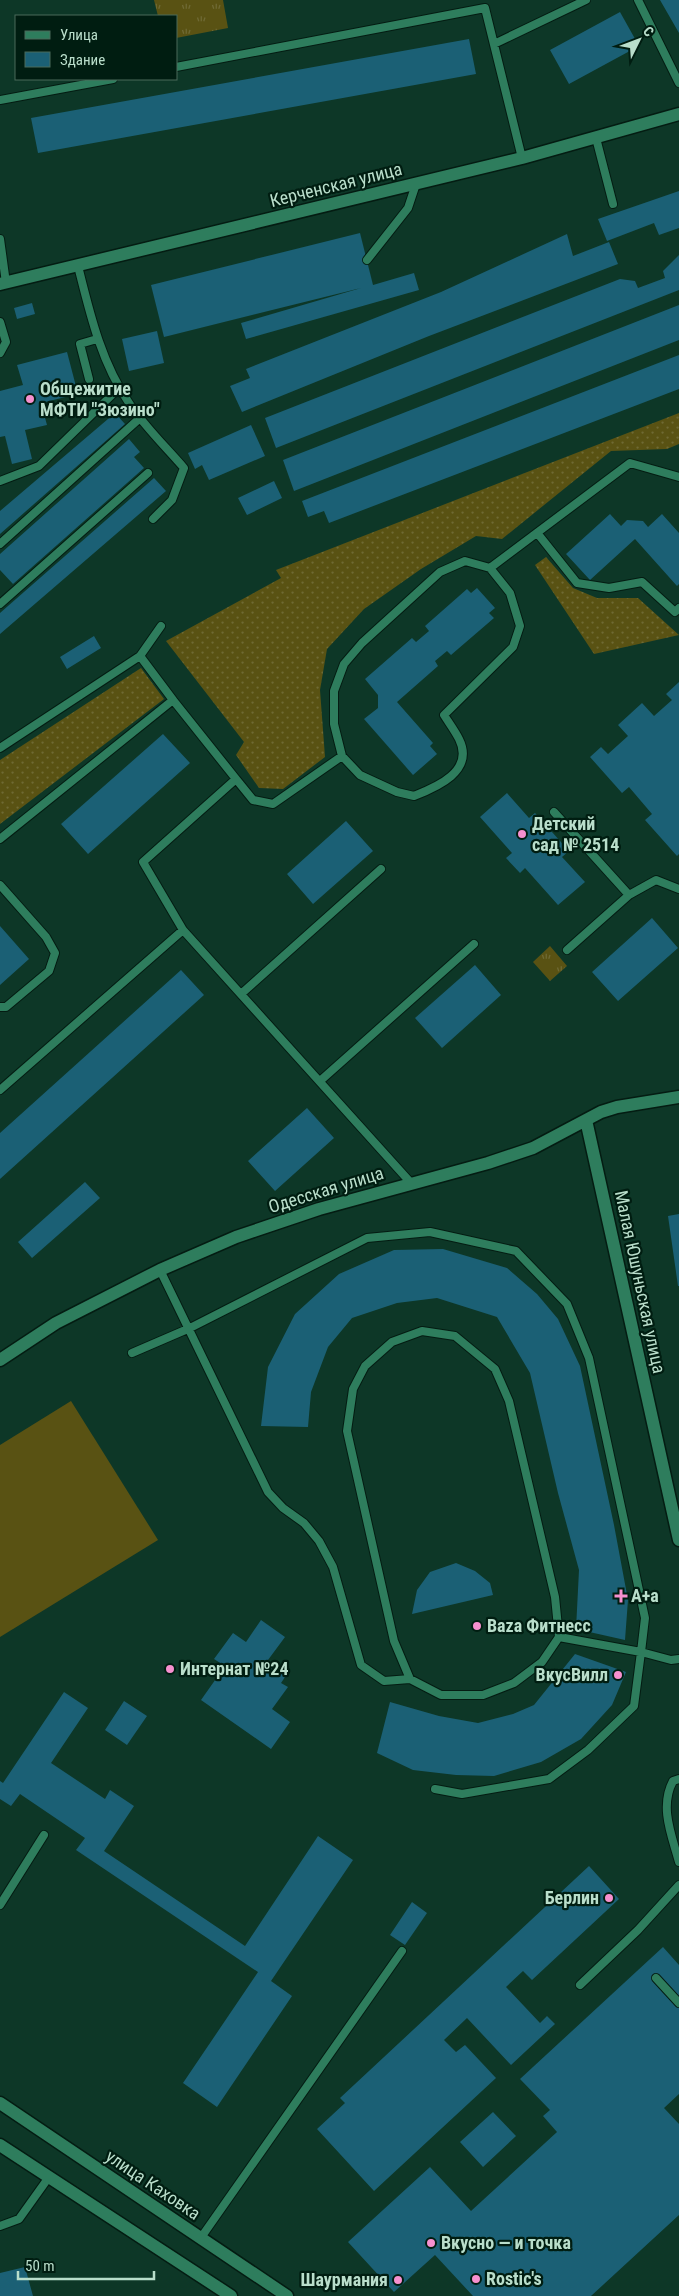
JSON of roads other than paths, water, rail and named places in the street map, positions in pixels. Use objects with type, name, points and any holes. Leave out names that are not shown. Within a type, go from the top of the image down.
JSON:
[{"type":"street","name":"Керченская улица","points":[[3,284],[522,158],[679,114]]},
{"type":"street","name":"Одесская улица","points":[[0,1360],[56,1323],[160,1270],[236,1237],[319,1209],[488,1163],[533,1148],[586,1120],[617,1108],[679,1097]]},
{"type":"street","name":"Малая Юшуньская улица","points":[[586,1120],[679,1540]]},
{"type":"street","name":"улица Каховка","points":[[0,2102],[287,2296]]},
{"type":"street","points":[[0,2145],[231,2296]]},
{"type":"lane","points":[[494,44],[586,0]]},
{"type":"lane","points":[[638,0],[679,83]]},
{"type":"lane","points":[[178,67],[485,8],[522,158]]},
{"type":"lane","points":[[672,69],[679,63]]},
{"type":"lane","points":[[0,100],[108,80]]},
{"type":"lane","points":[[596,138],[613,204]]},
{"type":"lane","points":[[367,260],[408,208],[416,184]]},
{"type":"lane","points":[[0,239],[3,284]]},
{"type":"lane","points":[[78,266],[97,339],[119,388],[140,418],[184,468],[172,500],[153,520]]},
{"type":"lane","points":[[0,322],[6,342],[0,353]]},
{"type":"lane","points":[[89,379],[80,344],[97,339]]},
{"type":"lane","points":[[0,481],[39,466],[119,388]]},
{"type":"lane","points":[[0,544],[140,418]]},
{"type":"lane","points":[[490,568],[538,534],[630,463],[679,477]]},
{"type":"lane","points":[[0,604],[148,473]]},
{"type":"lane","points":[[538,534],[577,583],[609,588],[642,582],[675,612],[679,608]]},
{"type":"lane","points":[[465,561],[490,568],[510,592],[520,626],[513,647],[444,715],[460,741],[462,763],[451,778],[414,796],[397,792],[360,776],[342,756],[334,724],[334,691],[344,664],[362,643],[440,572],[465,561]]},
{"type":"lane","points":[[0,748],[140,656],[161,626]]},
{"type":"lane","points":[[140,656],[253,800],[272,804],[342,756]]},
{"type":"lane","points":[[0,839],[173,700]]},
{"type":"lane","points":[[236,780],[143,862],[183,930],[411,1183]]},
{"type":"lane","points":[[554,812],[629,895]]},
{"type":"lane","points":[[241,994],[381,869]]},
{"type":"lane","points":[[566,950],[629,895],[656,880],[679,889]]},
{"type":"lane","points":[[0,885],[46,937],[54,953],[49,971],[6,1008],[0,1008]]},
{"type":"lane","points":[[0,1090],[183,930]]},
{"type":"lane","points":[[320,1081],[474,944]]},
{"type":"lane","points":[[132,1353],[190,1328],[367,1238],[430,1232],[516,1251],[567,1304],[589,1358],[645,1618],[634,1706],[588,1750],[549,1779],[462,1794],[435,1789]]},
{"type":"lane","points":[[160,1270],[190,1328],[268,1492],[284,1508],[304,1523],[319,1540],[333,1567],[361,1665],[384,1680],[410,1679],[441,1695],[483,1695],[514,1683],[542,1662],[559,1637],[555,1597],[509,1401],[495,1369],[454,1336],[422,1331],[392,1342],[365,1366],[353,1389],[347,1431],[394,1641],[410,1679]]},
{"type":"lane","points":[[559,1637],[640,1652],[671,1660],[679,1659]]},
{"type":"lane","points":[[679,1779],[673,1781],[667,1792],[666,1806],[679,1862]]},
{"type":"lane","points":[[0,1905],[44,1835]]},
{"type":"lane","points":[[580,1985],[638,1930],[679,1885]]},
{"type":"lane","points":[[200,2239],[402,1951]]},
{"type":"lane","points":[[656,1978],[679,2002]]},
{"type":"lane","points":[[0,2226],[19,2219],[49,2177]]},
{"type":"place","name":"Общежитие МФТИ \"Зюзино\"","points":[[30,399]]},
{"type":"place","name":"Детский сад № 2514","points":[[522,834]]},
{"type":"place","name":"А+а","points":[[621,1596]]},
{"type":"place","name":"Baza Фитнесс","points":[[477,1626]]},
{"type":"place","name":"Интернат №24","points":[[170,1669]]},
{"type":"place","name":"ВкусВилл","points":[[618,1675]]},
{"type":"place","name":"Берлин","points":[[609,1898]]},
{"type":"place","name":"Вкусно — и точка","points":[[431,2243]]},
{"type":"place","name":"Rostic's","points":[[476,2279]]},
{"type":"place","name":"Шаурмания","points":[[398,2280]]}]
